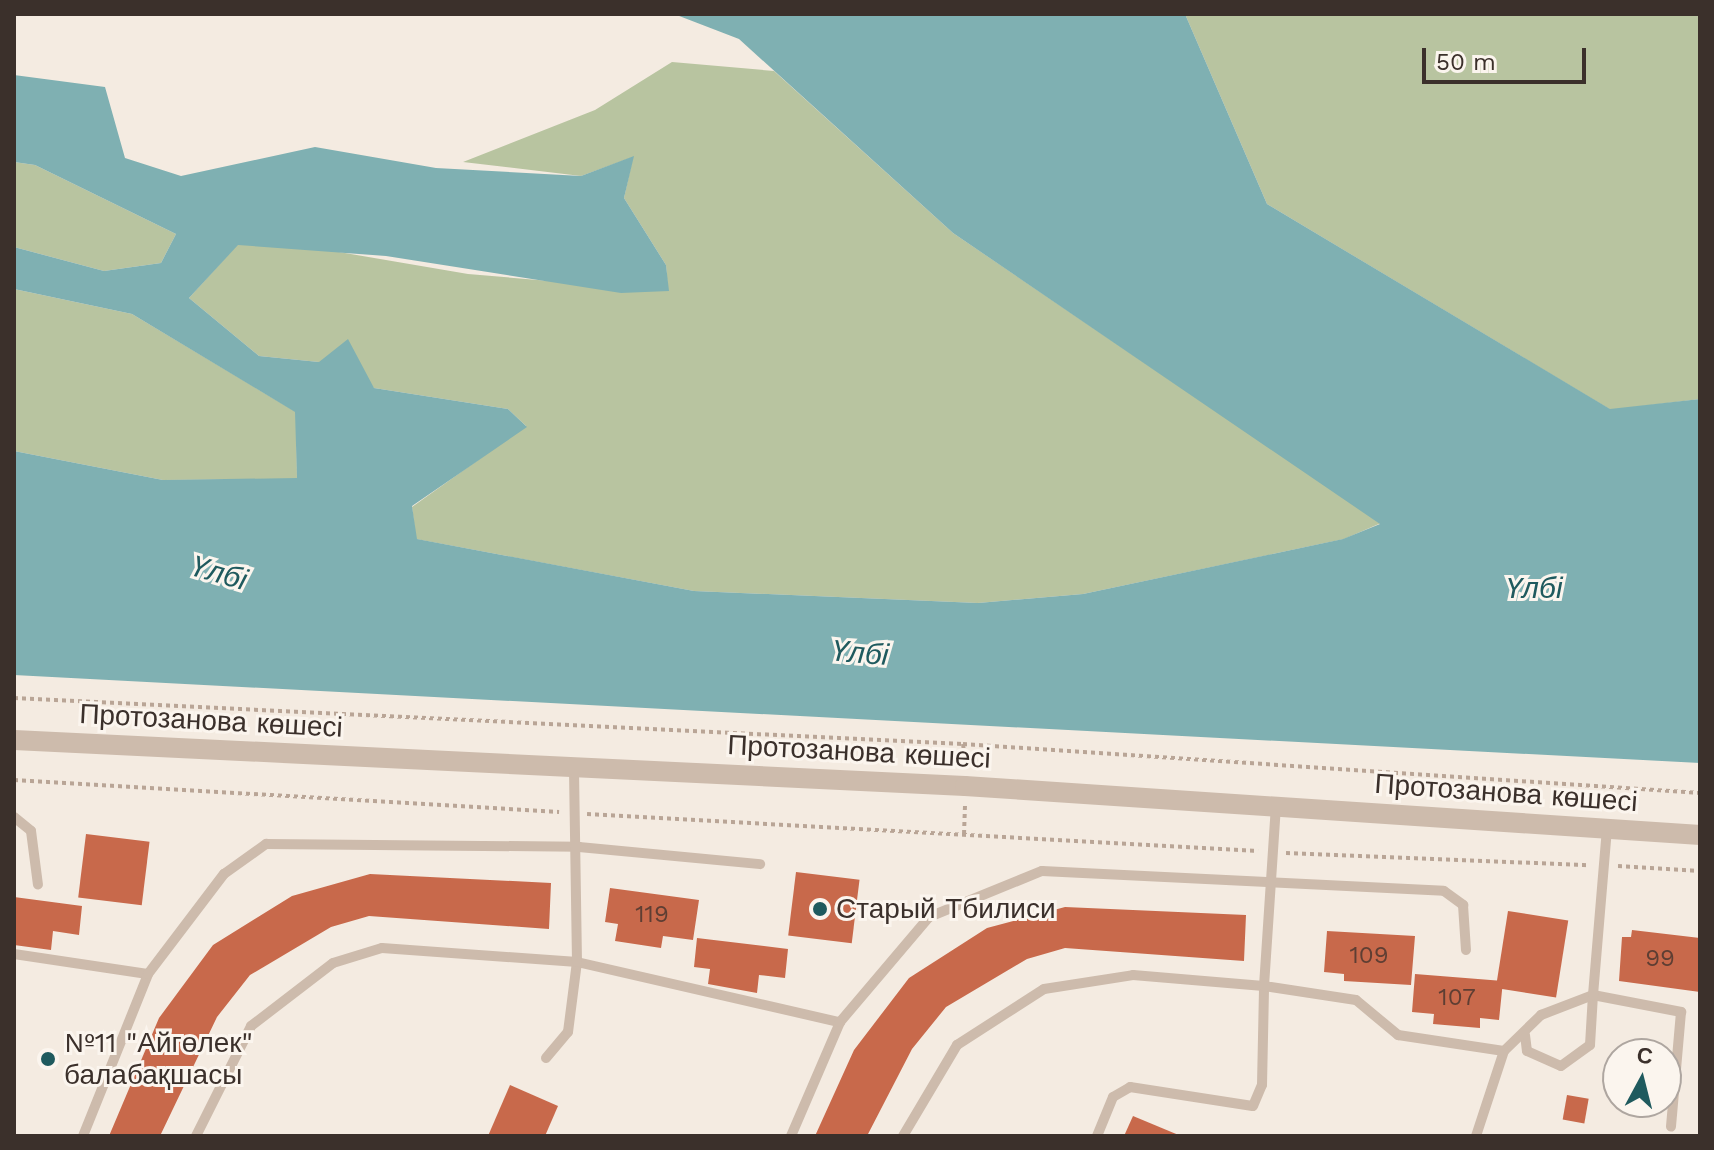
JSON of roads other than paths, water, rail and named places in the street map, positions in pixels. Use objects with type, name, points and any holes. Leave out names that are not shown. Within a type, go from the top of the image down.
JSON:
[{"type":"street","name":"Протозанова көшесі","points":[[14,740],[574,765],[1276,804],[1700,835]]},
{"type":"lane","points":[[546,1058],[568,1032],[577,962],[579,847],[574,765]]},
{"type":"lane","points":[[1097,1136],[1113,1097],[1130,1087],[1253,1106],[1262,1085],[1264,986],[1276,804]]},
{"type":"lane","points":[[14,817],[31,831],[38,885]]},
{"type":"lane","points":[[1525,1035],[1527,1051],[1561,1066],[1590,1045],[1607,828]]},
{"type":"lane","points":[[83,1136],[148,974],[224,874],[266,844],[579,847],[760,864]]},
{"type":"lane","points":[[791,1136],[840,1022],[929,917],[1042,871],[1273,879],[1444,891],[1463,905],[1466,950]]},
{"type":"lane","points":[[196,1136],[251,1026],[333,963],[382,948],[577,962],[840,1022]]},
{"type":"lane","points":[[14,954],[148,974]]},
{"type":"lane","points":[[903,1136],[957,1045],[1044,989],[1133,975],[1264,986],[1356,1000],[1398,1035],[1504,1051]]},
{"type":"lane","points":[[1476,1136],[1504,1051],[1525,1035],[1541,1015],[1593,995],[1681,1012],[1671,1127]]},
{"type":"water","name":"Үлбі","points":[[674,14],[1185,14],[1267,204],[1610,409],[1700,399],[1700,763],[14,675],[14,451],[163,480],[297,478],[295,412],[132,314],[14,289],[14,247],[104,271],[161,263],[176,234],[35,165],[14,162],[14,75],[105,87],[125,158],[181,176],[315,147],[436,168],[581,176],[634,156],[624,198],[666,265],[669,291],[621,293],[386,256],[238,245],[189,298],[259,356],[319,362],[348,339],[374,388],[508,409],[527,427],[412,506],[417,539],[694,591],[978,603],[1083,594],[1343,539],[1380,524],[953,233],[739,39]]},
{"type":"place","name":"Старый Тбилиси","points":[[820,909]]},
{"type":"place","name":"№11 \"Айгөлек\" балабақшасы","points":[[48,1059]]}]
